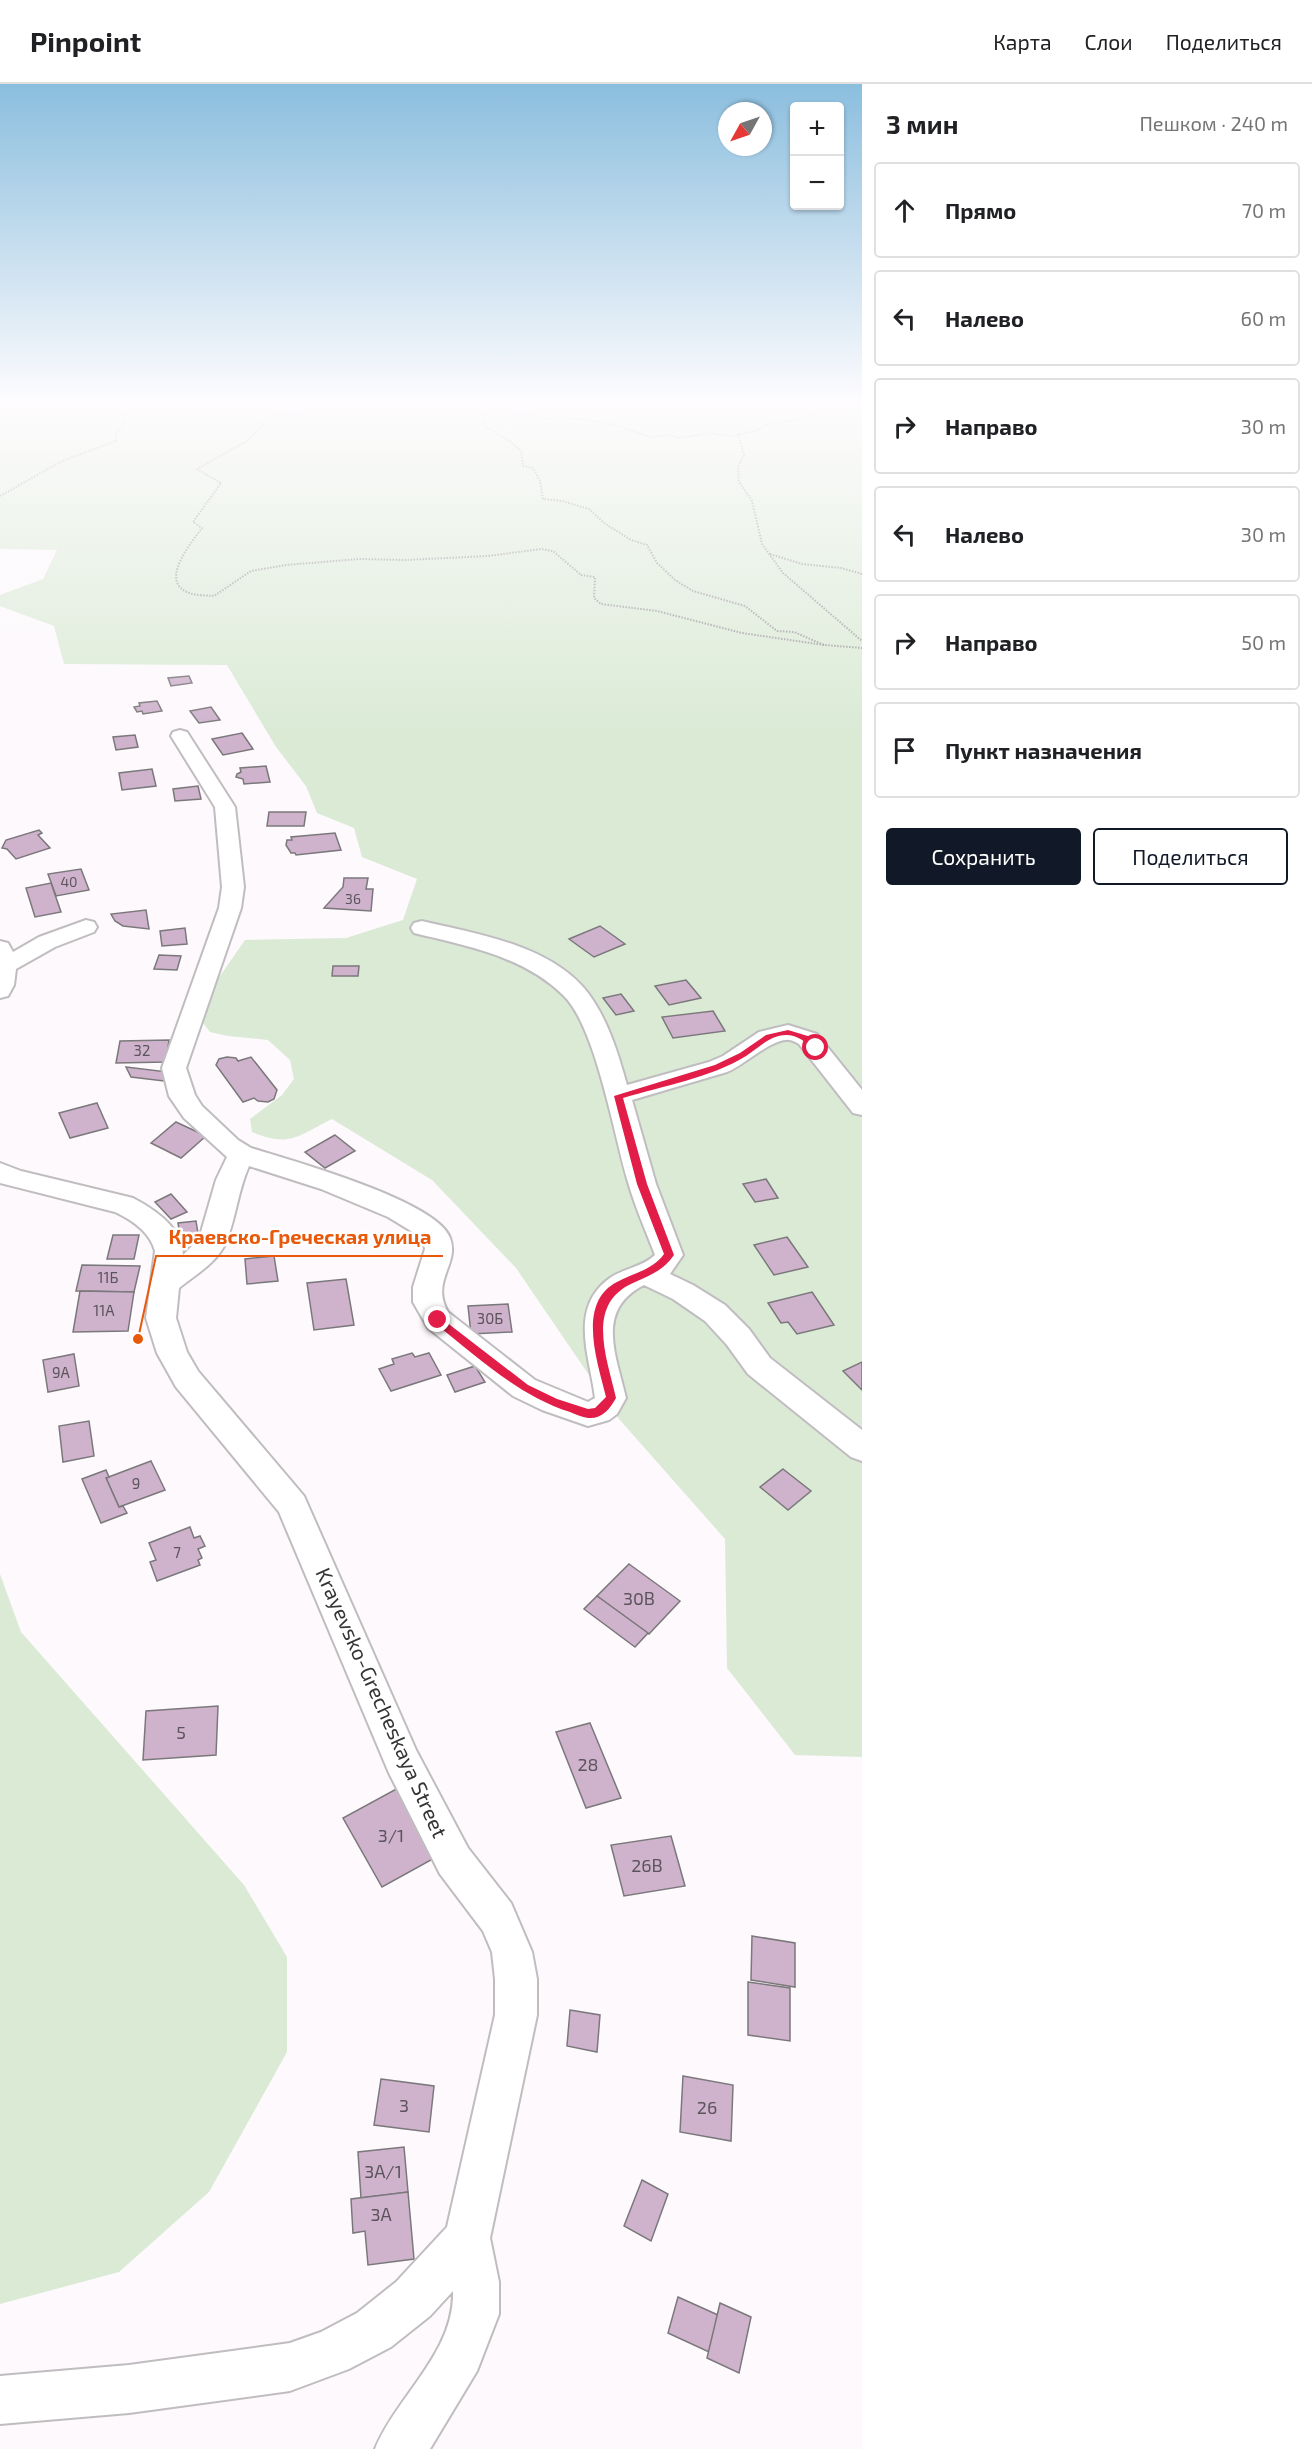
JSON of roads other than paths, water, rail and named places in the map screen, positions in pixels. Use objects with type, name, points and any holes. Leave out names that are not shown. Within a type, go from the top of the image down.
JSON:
[{"type":"street","points":[[180,736],[225,807],[233,887],[230,908],[174,1068],[182,1096],[193,1112],[228,1146],[242,1154],[331,1183],[398,1210],[426,1227],[435,1236],[439,1249],[427,1287],[428,1302],[438,1320],[524,1388],[578,1411],[588,1414],[598,1412],[611,1398],[598,1342],[600,1309],[608,1294],[618,1285],[661,1266],[669,1255],[642,1184],[600,1036],[571,989],[550,973],[519,956],[477,942],[422,928]]},
{"type":"street","points":[[0,991],[4,982],[2,956],[86,927]]},
{"type":"street","points":[[618,1096],[718,1067],[743,1055],[768,1037],[788,1032],[808,1039],[862,1107]]},
{"type":"street","points":[[166,1283],[201,1255],[212,1242],[229,1180],[242,1154]]},
{"type":"street","name":"Krayevsko-Grecheskaya Street","points":[[0,1172],[13,1178],[123,1205],[140,1213],[165,1237],[170,1251],[161,1318],[172,1353],[187,1379],[292,1505],[402,1761],[454,1861],[497,1917],[512,1952],[516,1979],[516,2015],[467,2238],[478,2299],[465,2346],[400,2449]]},
{"type":"street","points":[[644,1273],[683,1292],[715,1313],[738,1337],[759,1366],[862,1448]]},
{"type":"street","points":[[0,2400],[129,2389],[290,2367],[332,2352],[374,2330],[413,2300],[467,2238]]},
{"type":"place","name":"Краевско-Греческая улица","points":[[138,1339]]}]
